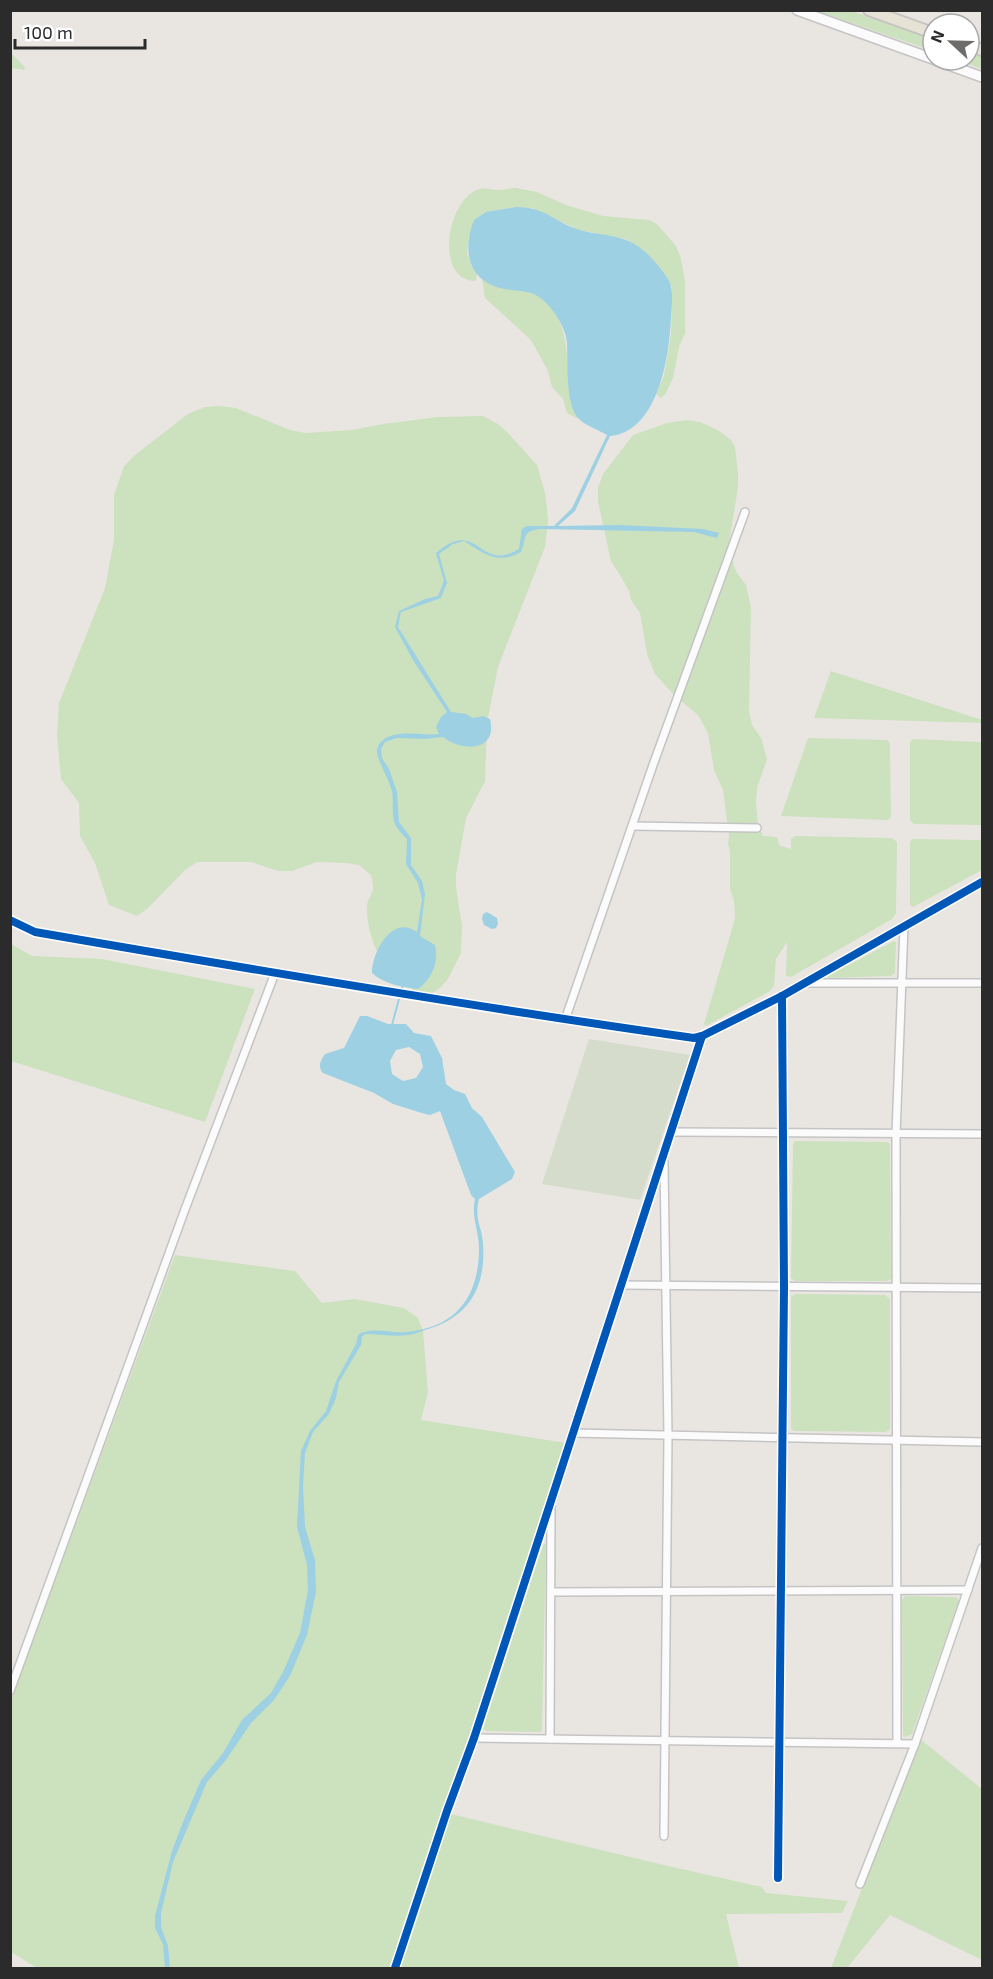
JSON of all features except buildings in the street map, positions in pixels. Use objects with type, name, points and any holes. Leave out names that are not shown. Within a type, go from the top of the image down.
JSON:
[{"type":"main road","points":[[869,10],[921,29]]},
{"type":"street","points":[[797,10],[921,55]]},
{"type":"street","points":[[565,1020],[745,512]]},
{"type":"street","points":[[632,826],[757,828]]},
{"type":"street","points":[[10,920],[35,932],[565,1020],[694,1038],[806,983],[982,882]]},
{"type":"street","points":[[897,1743],[896,1134],[904,926]]},
{"type":"street","points":[[10,1690],[184,1212],[275,973]]},
{"type":"street","points":[[806,983],[982,983]]},
{"type":"street","points":[[778,1878],[784,1287],[782,996]]},
{"type":"street","points":[[395,1968],[447,1811],[474,1738],[702,1036]]},
{"type":"street","points":[[672,1132],[982,1134]]},
{"type":"street","points":[[664,1156],[668,1436],[664,1836]]},
{"type":"street","points":[[622,1285],[982,1288]]},
{"type":"street","points":[[573,1433],[982,1442]]},
{"type":"street","points":[[550,1738],[551,1501]]},
{"type":"street","points":[[860,1884],[915,1744],[982,1548]]},
{"type":"street","points":[[551,1592],[968,1590]]},
{"type":"street","points":[[474,1738],[915,1744]]},
{"type":"green space","points":[[817,11],[852,11],[921,35],[921,47]]},
{"type":"green space","points":[[11,53],[25,67],[24,70],[13,68],[11,72]]},
{"type":"green space","points":[[481,188],[497,190],[516,188],[537,192],[566,205],[603,216],[649,220],[657,224],[676,246],[685,282],[685,333],[679,347],[673,378],[661,398],[656,394],[664,375],[671,334],[672,287],[656,263],[626,239],[579,230],[532,208],[516,207],[486,212],[474,220],[469,237],[467,253],[477,273],[476,281],[463,277],[454,268],[449,239],[452,223],[468,196]]},
{"type":"green space","points":[[482,279],[496,286],[533,293],[552,309],[565,338],[570,388],[578,419],[567,413],[563,399],[552,387],[548,371],[531,340],[485,298]]},
{"type":"green space","points":[[205,407],[236,408],[290,430],[305,433],[352,430],[438,417],[483,416],[498,424],[508,433],[537,465],[547,508],[545,547],[498,667],[487,723],[485,781],[466,818],[456,875],[462,926],[461,953],[448,979],[428,996],[402,983],[383,962],[376,949],[368,921],[367,904],[373,889],[372,878],[359,865],[317,862],[292,871],[278,871],[251,862],[197,862],[185,870],[148,908],[137,916],[109,905],[95,863],[80,836],[79,803],[61,779],[57,735],[59,703],[105,588],[114,540],[114,495],[124,466],[135,455],[188,414]]},
{"type":"green space","points":[[687,420],[700,422],[719,431],[731,440],[735,447],[738,487],[728,550],[737,573],[746,585],[751,607],[749,711],[752,725],[761,738],[767,759],[757,788],[758,826],[763,836],[777,837],[779,845],[791,849],[791,839],[795,836],[892,838],[897,842],[896,913],[892,919],[791,977],[786,976],[787,942],[776,959],[774,986],[770,991],[706,1026],[704,1024],[735,919],[734,901],[730,889],[729,836],[723,790],[714,770],[708,733],[698,715],[674,695],[655,674],[647,654],[640,613],[611,561],[598,502],[598,488],[603,474],[633,435],[667,423]]},
{"type":"green space","points":[[831,671],[982,720],[982,723],[814,718]]},
{"type":"green space","points":[[808,738],[887,740],[890,743],[891,817],[888,820],[781,816]]},
{"type":"green space","points":[[913,739],[982,742],[982,825],[914,824],[910,820],[910,742]]},
{"type":"green space","points":[[912,839],[982,840],[982,870],[913,907],[910,905],[910,842]]},
{"type":"green space","points":[[896,942],[895,973],[891,976],[828,978],[828,976]]},
{"type":"green space","points":[[11,944],[32,956],[102,959],[255,989],[205,1122],[11,1061]]},
{"type":"green space","points":[[589,1039],[690,1055],[640,1200],[542,1184]]},
{"type":"green space","points":[[795,1141],[887,1142],[890,1144],[891,1279],[887,1281],[795,1281],[791,1278],[793,1144]]},
{"type":"green space","points":[[175,1255],[295,1271],[322,1303],[355,1299],[404,1308],[418,1318],[423,1331],[428,1392],[421,1420],[566,1443],[392,1968],[37,1968],[11,1952],[10,1703]]},
{"type":"green space","points":[[795,1294],[885,1295],[890,1299],[890,1429],[886,1432],[795,1431],[791,1429],[791,1297]]},
{"type":"green space","points":[[546,1543],[542,1730],[540,1732],[487,1731],[483,1729],[543,1545]]},
{"type":"green space","points":[[905,1596],[956,1597],[959,1601],[912,1734],[905,1737],[903,1736],[902,1600]]},
{"type":"green space","points":[[920,1739],[982,1789],[982,1960],[890,1915],[847,1968],[831,1968]]},
{"type":"green space","points":[[451,1814],[762,1887],[766,1893],[848,1901],[842,1913],[726,1914],[739,1968],[395,1968]]},
{"type":"water","points":[[516,207],[543,212],[571,227],[627,240],[659,266],[670,283],[672,292],[668,349],[664,369],[651,406],[640,421],[627,431],[610,436],[575,511],[558,526],[619,525],[703,529],[719,533],[717,538],[694,532],[540,529],[527,533],[521,552],[505,558],[491,556],[464,541],[453,544],[439,554],[447,583],[441,598],[401,612],[398,627],[451,712],[466,714],[473,718],[483,716],[490,719],[491,730],[489,738],[477,746],[459,745],[443,737],[397,738],[385,742],[381,749],[382,758],[389,769],[397,792],[399,822],[411,838],[411,865],[422,881],[425,894],[420,936],[435,945],[436,951],[433,970],[418,989],[387,982],[372,973],[380,946],[392,931],[408,928],[417,932],[422,899],[418,883],[406,864],[407,839],[395,824],[392,791],[377,752],[378,747],[383,740],[396,735],[439,734],[436,727],[441,717],[447,712],[413,660],[395,627],[399,611],[425,599],[438,596],[444,581],[436,553],[450,543],[461,540],[470,542],[495,555],[505,555],[519,549],[522,529],[527,526],[554,526],[572,508],[607,435],[579,419],[571,404],[565,333],[552,310],[543,299],[536,295],[494,286],[484,281],[472,267],[468,249],[474,220],[486,212]]},
{"type":"water","points":[[487,912],[497,918],[496,928],[492,929],[484,925],[483,914]]},
{"type":"water","points":[[360,1016],[367,1016],[388,1024],[406,1024],[414,1033],[431,1036],[442,1058],[446,1084],[465,1094],[472,1108],[482,1117],[515,1172],[512,1179],[479,1199],[477,1213],[483,1260],[477,1288],[471,1299],[453,1318],[440,1325],[416,1333],[396,1336],[365,1334],[339,1382],[336,1398],[329,1414],[313,1432],[305,1453],[303,1486],[305,1527],[315,1560],[316,1592],[307,1635],[290,1676],[274,1700],[251,1723],[226,1760],[207,1782],[173,1862],[161,1913],[161,1927],[168,1946],[170,1968],[165,1968],[163,1944],[155,1928],[155,1916],[172,1851],[183,1822],[201,1780],[223,1753],[242,1720],[271,1693],[300,1633],[308,1590],[307,1565],[297,1527],[301,1451],[310,1431],[326,1411],[336,1381],[356,1344],[358,1335],[369,1331],[407,1332],[439,1324],[462,1306],[475,1281],[479,1242],[474,1212],[475,1199],[471,1195],[440,1111],[430,1115],[393,1104],[374,1093],[323,1073],[320,1065],[325,1054],[344,1048]],"holes":[[[409,1047],[420,1054],[423,1067],[416,1078],[403,1081],[392,1074],[390,1061],[396,1050]]]},
{"type":"waterway","points":[[392,1025],[403,984]]},
{"type":"cycle path","points":[[10,920],[35,932],[447,1001],[694,1038],[782,996],[982,882]]},
{"type":"cycle path","points":[[778,1878],[784,1287],[782,996]]},
{"type":"cycle path","points":[[395,1968],[447,1811],[474,1738],[702,1036]]}]
